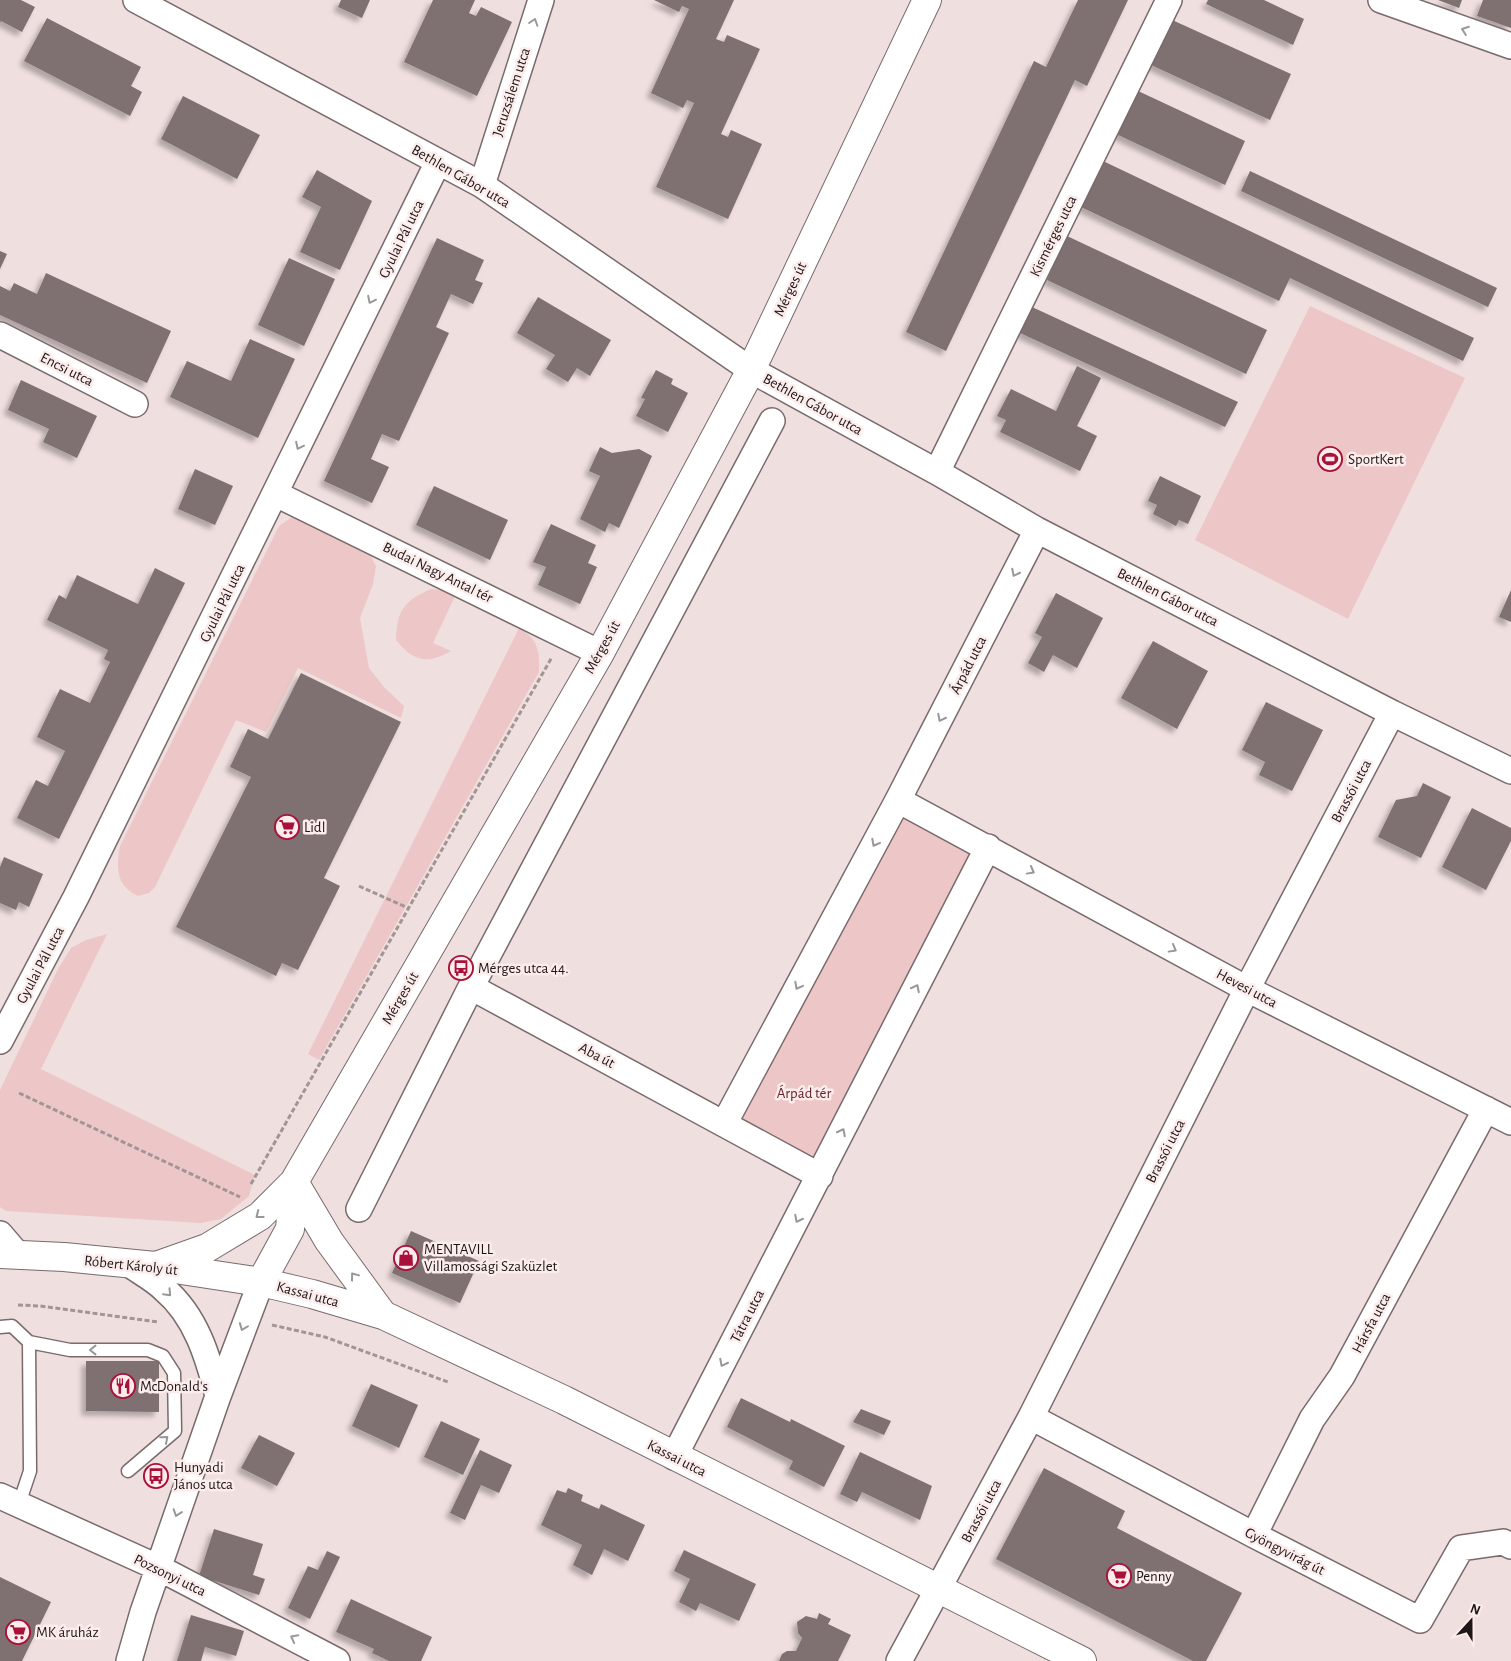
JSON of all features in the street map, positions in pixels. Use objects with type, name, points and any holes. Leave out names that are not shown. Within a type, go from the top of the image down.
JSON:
[{"type":"main road","name":"Mérges út","points":[[261,1282],[290,1229],[294,1182],[600,653],[751,370],[927,0]]},
{"type":"main road","points":[[142,1265],[207,1248],[252,1207],[294,1182],[328,1241],[383,1315]]},
{"type":"main road","name":"Róbert Károly út","points":[[9,1254],[142,1265],[261,1282]]},
{"type":"main road","name":"Kassai utca","points":[[261,1282],[312,1294],[383,1315],[564,1400],[1082,1661]]},
{"type":"street","name":"Bethlen Gábor utca","points":[[136,0],[482,185],[751,370],[937,472],[1037,530],[1392,713],[1511,771]]},
{"type":"street","name":"Jeruzsálem utca","points":[[482,185],[541,0]]},
{"type":"street","name":"Kismérges utca","points":[[937,472],[1169,0]]},
{"type":"street","points":[[1381,0],[1511,46]]},
{"type":"street","name":"Gyulai Pál utca","points":[[0,1041],[76,897],[438,162]]},
{"type":"street","name":"Encsi utca","points":[[0,336],[135,404]]},
{"type":"street","points":[[358,1209],[471,987],[772,421]]},
{"type":"street","name":"Budai Nagy Antal tér","points":[[276,494],[600,653]]},
{"type":"street","name":"Árpád utca","points":[[898,800],[1037,530]]},
{"type":"street","name":"Brassói utca","points":[[899,1661],[1032,1417],[1247,989],[1392,713]]},
{"type":"street","points":[[898,800],[988,847],[820,1176],[724,1124],[898,800]]},
{"type":"street","name":"Hevesi utca","points":[[988,847],[1247,989],[1511,1122]]},
{"type":"street","name":"Aba út","points":[[471,987],[724,1124]]},
{"type":"street","name":"Hársfa utca","points":[[1254,1535],[1312,1419],[1342,1376],[1486,1109]]},
{"type":"street","name":"Tátra utca","points":[[674,1456],[820,1176]]},
{"type":"street","points":[[0,1234],[9,1254]]},
{"type":"street","points":[[142,1265],[189,1318],[203,1346],[218,1396]]},
{"type":"street","points":[[129,1661],[242,1327],[261,1282]]},
{"type":"street","name":"Gyöngyvirág út","points":[[1032,1417],[1254,1535],[1420,1620],[1461,1548],[1504,1542],[1511,1546]]},
{"type":"street","name":"Pozsonyi utca","points":[[10,1500],[159,1568],[337,1661]]},
{"type":"lane","points":[[0,1326],[12,1326],[29,1342],[70,1350],[148,1350],[164,1356],[174,1372],[175,1431],[128,1471]]},
{"type":"lane","points":[[10,1500],[30,1470],[29,1342]]},
{"type":"path","points":[[20,1093],[252,1207],[408,908],[564,635]]},
{"type":"path","points":[[359,886],[408,908]]},
{"type":"path","points":[[10,1305],[40,1306],[165,1323]]},
{"type":"path","points":[[242,1327],[274,1325],[325,1337],[448,1382]]},
{"type":"green space","name":"SportKert","points":[[1310,306],[1465,378],[1348,619],[1195,540]]},
{"type":"green space","points":[[292,517],[315,522],[367,549],[376,566],[373,584],[360,618],[369,668],[384,687],[404,706],[401,718],[298,668],[266,732],[236,720],[155,887],[149,893],[138,896],[125,887],[119,876],[120,846],[279,526]]},
{"type":"green space","points":[[431,589],[444,590],[456,594],[433,643],[451,651],[435,658],[421,659],[408,653],[396,640],[398,621],[408,602]]},
{"type":"green space","points":[[519,628],[534,641],[539,658],[539,672],[319,1060],[308,1054]]},
{"type":"green space","name":"Árpád tér","points":[[902,807],[982,849],[819,1168],[735,1120]]},
{"type":"green space","points":[[107,934],[41,1069],[255,1175],[249,1196],[221,1219],[201,1223],[6,1211],[0,1207],[0,1090],[58,969],[71,948],[86,940]]},
{"type":"building","points":[[0,0],[21,0],[35,7],[22,32],[1,21],[0,23]]},
{"type":"building","points":[[341,0],[370,0],[362,18],[338,7]]},
{"type":"building","points":[[433,0],[475,0],[469,13],[476,16],[481,7],[512,22],[477,96],[404,62]]},
{"type":"building","points":[[654,0],[734,0],[716,39],[724,42],[727,35],[760,49],[721,134],[728,137],[731,130],[762,144],[728,219],[656,187],[694,103],[687,100],[683,108],[651,93],[689,9],[682,6],[679,12]]},
{"type":"building","points":[[1078,0],[1128,0],[1087,86],[1075,80],[946,351],[906,332],[1034,61],[1046,67]]},
{"type":"building","points":[[1208,0],[1264,0],[1304,19],[1293,45],[1206,4]]},
{"type":"building","points":[[1438,0],[1462,0],[1459,8]]},
{"type":"building","points":[[1483,0],[1511,0],[1511,28],[1477,16]]},
{"type":"building","points":[[47,18],[141,67],[131,86],[142,92],[130,116],[24,61]]},
{"type":"building","points":[[1170,19],[1291,74],[1270,120],[1149,64]]},
{"type":"building","points":[[1136,90],[1245,141],[1225,185],[1116,134]]},
{"type":"building","points":[[183,96],[260,135],[237,179],[161,139]]},
{"type":"building","points":[[1103,161],[1474,338],[1463,361],[1290,278],[1279,301],[1081,207]]},
{"type":"building","points":[[317,170],[372,201],[340,270],[300,252],[321,207],[302,197]]},
{"type":"building","points":[[1250,171],[1497,288],[1488,307],[1241,191]]},
{"type":"building","points":[[1067,236],[1267,330],[1246,374],[1047,280]]},
{"type":"building","points":[[437,238],[484,260],[475,280],[483,283],[473,304],[451,294],[436,327],[449,333],[399,441],[382,434],[371,459],[389,467],[372,503],[324,481]]},
{"type":"building","points":[[0,251],[7,254],[0,269]]},
{"type":"building","points":[[289,258],[335,279],[304,346],[258,325]]},
{"type":"building","points":[[46,273],[171,331],[147,383],[0,315],[0,286],[10,291],[14,283],[37,294]]},
{"type":"building","points":[[538,297],[611,340],[590,376],[577,368],[568,382],[546,369],[555,355],[517,333]]},
{"type":"building","points":[[1032,307],[1238,402],[1225,427],[1020,333]]},
{"type":"building","points":[[250,339],[295,359],[258,438],[170,397],[187,361],[231,381]]},
{"type":"building","points":[[1077,366],[1101,378],[1077,426],[1097,436],[1080,471],[1000,432],[1006,420],[997,416],[1011,389],[1056,411]]},
{"type":"building","points":[[656,370],[673,379],[671,384],[688,393],[668,432],[636,416],[645,399],[641,398]]},
{"type":"building","points":[[21,380],[97,416],[77,458],[43,442],[49,429],[8,410]]},
{"type":"building","points":[[600,447],[612,453],[639,449],[652,456],[619,528],[609,523],[605,532],[580,519],[600,476],[589,471]]},
{"type":"building","points":[[195,469],[233,486],[215,525],[178,509]]},
{"type":"building","points":[[1160,476],[1201,496],[1188,524],[1179,520],[1176,526],[1153,514],[1157,505],[1148,501]]},
{"type":"building","points":[[434,486],[508,520],[490,560],[416,525]]},
{"type":"building","points":[[551,524],[596,545],[588,563],[597,567],[580,604],[538,585],[546,567],[533,562]]},
{"type":"building","points":[[155,568],[185,583],[59,839],[17,818],[36,780],[48,786],[65,751],[37,737],[60,689],[90,703],[110,662],[104,659],[108,650],[47,620],[59,595],[66,599],[77,575],[138,604]]},
{"type":"building","points":[[1511,590],[1511,622],[1499,617]]},
{"type":"building","points":[[1056,593],[1103,618],[1077,668],[1053,655],[1044,672],[1028,663],[1042,637],[1035,633]]},
{"type":"building","points":[[1153,641],[1208,671],[1177,729],[1121,698]]},
{"type":"building","name":"Lidl","points":[[301,673],[401,722],[324,878],[340,886],[298,970],[282,963],[276,976],[176,927],[251,777],[230,767],[248,729],[268,739]]},
{"type":"building","points":[[1266,702],[1323,730],[1292,791],[1259,775],[1265,762],[1242,750]]},
{"type":"building","points":[[1423,783],[1451,797],[1421,858],[1378,837],[1396,800],[1417,796]]},
{"type":"building","points":[[1472,808],[1511,828],[1511,841],[1486,890],[1442,867]]},
{"type":"building","points":[[4,857],[43,874],[29,907],[19,902],[16,910],[0,903],[0,867]]},
{"type":"building","points":[[411,1231],[479,1261],[460,1303],[392,1273]]},
{"type":"building","name":"McDonald's","points":[[86,1361],[159,1361],[159,1412],[86,1411]]},
{"type":"building","points":[[371,1384],[418,1405],[399,1448],[352,1426]]},
{"type":"building","points":[[741,1398],[790,1422],[791,1419],[845,1446],[824,1487],[789,1469],[793,1461],[727,1427]]},
{"type":"building","points":[[861,1409],[891,1421],[884,1435],[853,1422]]},
{"type":"building","points":[[441,1421],[480,1439],[463,1475],[424,1457]]},
{"type":"building","points":[[259,1435],[295,1453],[277,1486],[241,1468]]},
{"type":"building","points":[[480,1450],[512,1465],[499,1493],[481,1485],[465,1520],[450,1513]]},
{"type":"building","points":[[860,1452],[932,1486],[920,1520],[862,1492],[857,1502],[840,1494]]},
{"type":"building","name":"Penny","points":[[1044,1468],[1125,1511],[1117,1528],[1242,1593],[1206,1661],[1193,1661],[996,1559]]},
{"type":"building","points":[[568,1488],[583,1495],[581,1501],[599,1509],[601,1504],[645,1525],[628,1561],[604,1549],[592,1575],[573,1565],[582,1545],[541,1525],[557,1490],[566,1493]]},
{"type":"building","points":[[214,1529],[263,1544],[253,1575],[265,1579],[259,1595],[199,1576]]},
{"type":"building","points":[[684,1550],[756,1584],[739,1621],[700,1603],[696,1611],[679,1602],[690,1579],[674,1571]]},
{"type":"building","points":[[327,1551],[340,1557],[310,1619],[288,1608],[308,1566],[318,1570]]},
{"type":"building","name":"MK áruház","points":[[0,1577],[51,1602],[22,1661],[0,1661]]},
{"type":"building","points":[[351,1599],[432,1637],[421,1661],[389,1661],[372,1653],[374,1649],[336,1632]]},
{"type":"building","points":[[819,1613],[831,1619],[828,1624],[851,1635],[838,1661],[779,1661],[782,1654],[787,1651],[796,1651],[802,1638],[798,1633],[797,1622],[806,1616],[817,1619]]},
{"type":"building","points":[[191,1615],[244,1631],[236,1656],[205,1647],[201,1661],[177,1661]]},
{"type":"place","name":"SportKert","points":[[1330,459]]},
{"type":"place","name":"Lidl","points":[[287,827]]},
{"type":"place","name":"Mérges utca 44.","points":[[461,968]]},
{"type":"place","name":"MENTAVILL Villamossági Szaküzlet","points":[[406,1258]]},
{"type":"place","name":"McDonald's","points":[[123,1386]]},
{"type":"place","name":"Hunyadi János utca","points":[[156,1476]]},
{"type":"place","name":"Penny","points":[[1119,1576]]},
{"type":"place","name":"MK áruház","points":[[18,1632]]}]
